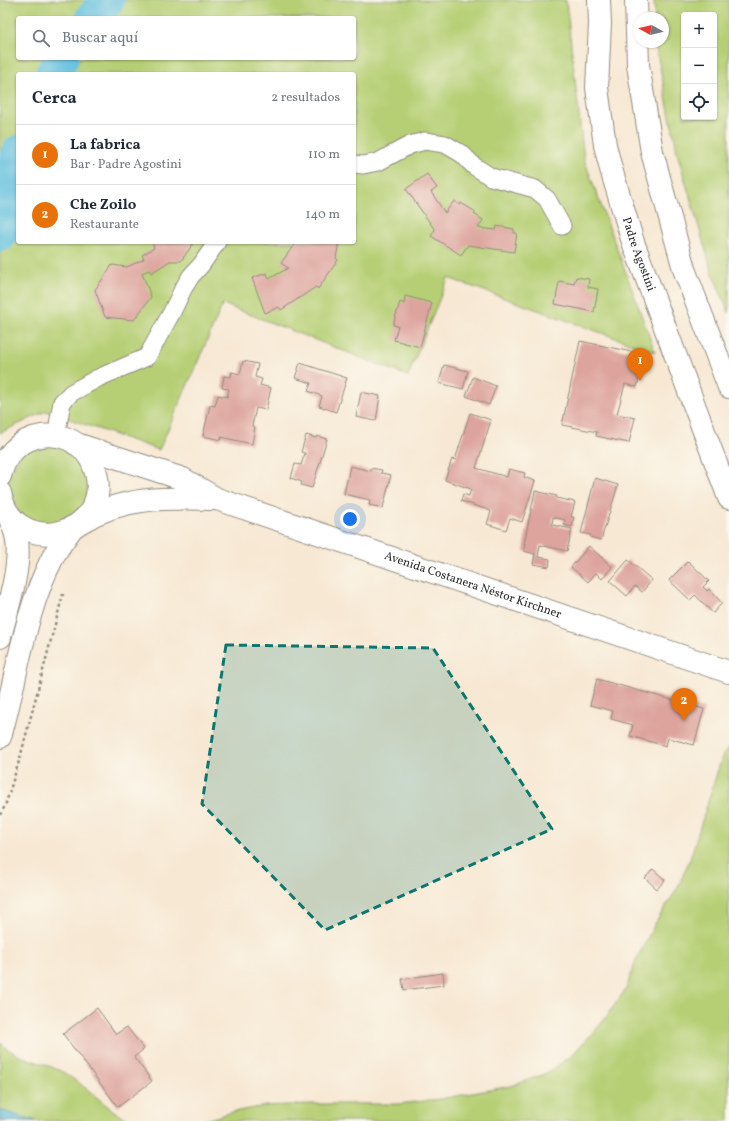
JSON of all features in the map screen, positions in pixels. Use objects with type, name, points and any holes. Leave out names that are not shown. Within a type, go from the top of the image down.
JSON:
[{"type":"main road","name":"Padre Agostini","points":[[599,0],[600,23],[597,88],[610,169],[633,242],[729,498]]},
{"type":"main road","points":[[636,0],[638,65],[652,152],[684,269],[729,387]]},
{"type":"main road","name":"Avenida Costanera Néstor Kirchner","points":[[0,476],[7,458],[14,449],[23,442],[45,435],[56,436],[67,438],[84,450],[92,463],[97,477],[98,487],[93,507],[60,545],[52,558],[37,595],[27,627],[0,737]]},
{"type":"main road","name":"Avenida Costanera Néstor Kirchner","points":[[76,444],[183,480],[217,499],[729,672]]},
{"type":"main road","name":"Avenida Costanera Néstor Kirchner","points":[[3,502],[13,519],[21,526],[41,534],[52,534],[62,532],[103,510],[130,502],[171,498],[217,499]]},
{"type":"main road","name":"Avenida Costanera Néstor Kirchner","points":[[0,638],[17,564],[17,540],[15,531],[3,502]]},
{"type":"street","points":[[356,164],[363,165],[378,162],[410,145],[425,141],[445,144],[462,154],[474,166],[492,177],[535,189],[547,199],[562,226]]},
{"type":"street","points":[[56,436],[62,402],[71,393],[98,378],[147,357],[183,289],[216,244]]},
{"type":"path","points":[[0,815],[5,806],[20,758],[63,594]]},
{"type":"highlighted area","points":[[226,645],[433,648],[552,829],[325,930],[202,804]]},
{"type":"green space","points":[[0,0],[566,0],[584,159],[655,352],[448,278],[408,376],[223,304],[159,450],[46,411],[0,433]]},
{"type":"green space","points":[[654,0],[729,0],[729,313],[712,272],[678,156],[656,48],[669,48],[669,12],[655,12]]},
{"type":"green space","points":[[59,444],[81,459],[89,484],[84,505],[61,524],[30,523],[8,500],[6,480],[24,449]]},
{"type":"green space","points":[[729,746],[729,1121],[202,1121],[233,1112],[266,1106],[311,1104],[399,1104],[440,1099],[511,1086],[545,1074],[571,1056],[601,1024],[626,989],[636,960],[656,922],[677,889],[690,859],[722,757]]},
{"type":"green space","points":[[0,1043],[15,1054],[50,1066],[66,1074],[116,1112],[134,1121],[0,1121]]},
{"type":"water","points":[[0,1110],[36,1121],[0,1121]]},
{"type":"building","points":[[427,174],[437,188],[431,192],[445,213],[454,201],[460,205],[461,203],[476,212],[474,214],[483,220],[478,228],[496,230],[497,226],[514,229],[514,233],[517,233],[514,252],[468,245],[461,255],[431,236],[435,230],[406,189]]},
{"type":"building","points":[[153,244],[193,244],[181,261],[170,261],[151,273],[149,270],[142,273],[151,297],[134,320],[105,317],[95,290],[112,265],[127,267],[144,259],[142,255],[154,248]]},
{"type":"building","points":[[295,244],[339,244],[336,258],[338,260],[318,289],[316,287],[281,310],[279,307],[265,313],[252,278],[267,273],[269,279],[288,268],[281,263]]},
{"type":"building","points":[[576,277],[589,279],[588,287],[598,289],[594,312],[555,304],[559,281],[574,284]]},
{"type":"building","points":[[405,296],[432,303],[420,347],[394,340],[398,326],[393,325],[400,302],[404,304]]},
{"type":"building","points":[[580,341],[632,352],[630,359],[643,362],[637,387],[625,384],[617,414],[635,418],[629,443],[596,436],[597,432],[562,425]]},
{"type":"building","points":[[243,361],[258,364],[255,377],[262,379],[260,385],[271,388],[266,410],[256,408],[252,426],[255,427],[252,444],[221,437],[221,440],[203,436],[210,405],[215,406],[218,395],[227,397],[229,389],[222,388],[224,376],[231,377],[232,372],[240,374]]},
{"type":"building","points":[[300,363],[347,378],[336,412],[319,406],[322,396],[308,391],[311,383],[295,378]]},
{"type":"building","points":[[444,365],[468,371],[463,389],[439,383]]},
{"type":"building","points":[[473,377],[496,386],[489,405],[466,396]]},
{"type":"building","points":[[361,392],[380,396],[376,421],[356,417]]},
{"type":"building","points":[[470,413],[491,420],[476,468],[507,477],[509,469],[525,473],[524,477],[535,481],[522,522],[510,518],[506,530],[487,524],[491,511],[461,501],[463,494],[469,496],[471,489],[445,480],[452,459],[455,460]]},
{"type":"building","points":[[306,435],[327,439],[312,488],[301,485],[302,482],[291,478],[295,464],[301,465],[305,453],[301,452]]},
{"type":"building","points":[[350,466],[371,471],[371,468],[382,470],[381,473],[391,475],[383,508],[369,505],[370,500],[344,494]]},
{"type":"building","points":[[595,478],[618,485],[601,540],[590,537],[591,535],[581,533]]},
{"type":"building","points":[[535,491],[575,502],[571,517],[574,517],[572,527],[564,525],[565,520],[553,517],[552,525],[572,529],[567,551],[540,545],[538,557],[550,559],[549,567],[533,564],[535,554],[524,551],[524,544]]},
{"type":"building","points":[[589,546],[612,567],[602,579],[596,573],[588,582],[571,567]]},
{"type":"building","points":[[628,560],[652,580],[642,592],[635,586],[627,596],[610,581]]},
{"type":"building","points":[[688,561],[709,581],[703,587],[707,591],[709,589],[722,603],[713,613],[695,595],[690,600],[669,580]]},
{"type":"building","points":[[597,679],[704,709],[694,745],[668,738],[666,746],[630,736],[633,725],[611,719],[613,711],[590,705]]},
{"type":"building","points":[[653,869],[665,880],[657,889],[645,878]]},
{"type":"building","points":[[443,973],[444,985],[404,990],[402,979]]},
{"type":"building","points":[[97,1008],[116,1034],[127,1027],[144,1049],[134,1057],[152,1081],[118,1107],[63,1034]]},
{"type":"waterway","points":[[94,16],[108,0]]},
{"type":"waterway","points":[[53,72],[61,60]]},
{"type":"waterway","points":[[0,235],[8,187],[16,159]]},
{"type":"place","name":"La fabrica","points":[[640,381]]},
{"type":"place","name":"Che Zoilo","points":[[684,721]]}]
